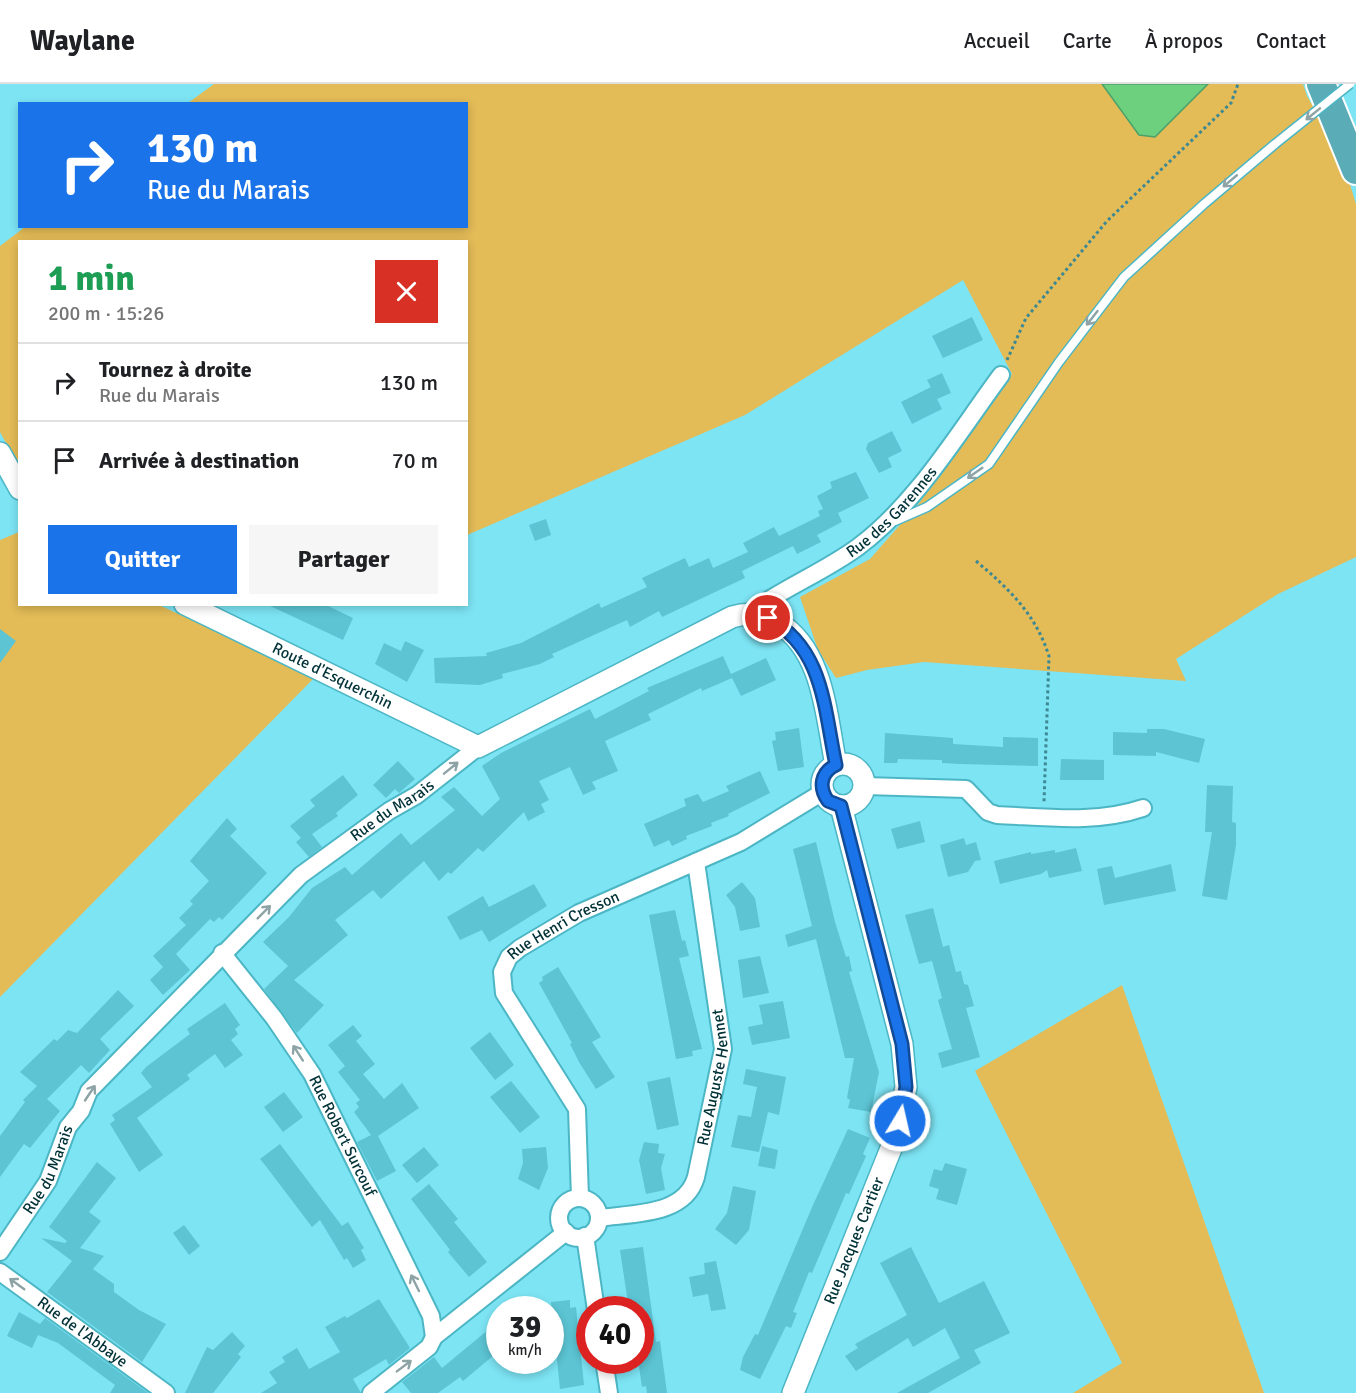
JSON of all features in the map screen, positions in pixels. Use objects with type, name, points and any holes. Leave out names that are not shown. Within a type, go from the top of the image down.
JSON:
[{"type":"highway","points":[[1321,84],[1356,170]]},
{"type":"highway","points":[[1337,84],[1356,131]]},
{"type":"street","name":"Rue des Garennes","points":[[749,614],[776,594],[845,555],[883,525],[927,475],[1001,375]]},
{"type":"street","points":[[0,453],[18,485]]},
{"type":"street","name":"Route d'Esquerchin","points":[[189,606],[478,747]]},
{"type":"street","points":[[749,614],[768,618],[787,628],[808,653],[824,702],[836,765]]},
{"type":"street","name":"Rue du Marais","points":[[0,1252],[48,1181],[68,1127],[79,1114],[89,1091],[189,991],[222,953],[302,875],[389,811],[417,795],[478,747],[506,730],[732,617],[749,614]]},
{"type":"street","points":[[846,764],[856,768],[862,775],[865,786],[858,800],[841,806],[828,801],[823,792],[822,783],[825,773],[836,765],[846,764]]},
{"type":"street","points":[[865,786],[962,789],[969,791],[992,814],[1110,817],[1143,808]]},
{"type":"street","name":"Rue Henri Cresson","points":[[580,1198],[577,1109],[504,993],[502,972],[514,952],[567,919],[748,838],[823,792]]},
{"type":"street","name":"Rue Jacques Cartier","points":[[793,1393],[896,1136],[906,1087],[902,1044],[841,806]]},
{"type":"street","name":"Rue Auguste Hennet","points":[[599,1218],[674,1205],[689,1195],[694,1185],[723,1049],[696,862]]},
{"type":"street","name":"Rue Robert Surcouf","points":[[222,953],[274,1018],[312,1074],[431,1316],[434,1337]]},
{"type":"street","points":[[580,1198],[594,1204],[599,1218],[595,1229],[585,1236],[575,1237],[566,1232],[561,1224],[561,1211],[568,1201],[580,1198]]},
{"type":"street","points":[[371,1393],[429,1347],[434,1337],[566,1232]]},
{"type":"street","points":[[585,1236],[595,1296]]},
{"type":"street","name":"Rue de l'Abbaye","points":[[0,1272],[166,1393]]},
{"type":"street","points":[[606,1374],[609,1393]]},
{"type":"lane","points":[[883,525],[927,507],[989,464],[1059,362],[1124,277],[1204,204],[1350,84]]},
{"type":"path","points":[[1001,375],[1026,318],[1107,221],[1231,103],[1238,84]]},
{"type":"path","points":[[976,561],[1013,593],[1043,638],[1049,656],[1043,817]]},
{"type":"shaded area","points":[[214,84],[1102,84],[1139,135],[1155,137],[1208,84],[1303,84],[1307,96],[1340,152],[1356,204],[1356,557],[1278,594],[1176,659],[1186,681],[924,662],[867,670],[836,678],[818,650],[800,597],[870,559],[920,502],[1012,374],[963,280],[745,415],[468,535],[468,240],[18,240],[18,465],[0,432],[0,246],[24,228],[468,228],[468,102],[189,102]]},
{"type":"shaded area","points":[[1102,84],[1208,84],[1155,137],[1139,135]]},
{"type":"shaded area","points":[[18,532],[18,606],[161,606],[315,677],[0,997],[0,540]]},
{"type":"shaded area","points":[[1122,985],[1264,1393],[1073,1393],[1122,1363],[975,1071]]},
{"type":"building","points":[[972,317],[983,340],[943,358],[932,336]]},
{"type":"building","points":[[942,373],[951,393],[937,399],[927,380]]},
{"type":"building","points":[[931,387],[942,409],[912,424],[901,402]]},
{"type":"building","points":[[892,431],[902,451],[888,458],[892,467],[879,473],[866,449],[868,443]]},
{"type":"building","points":[[856,472],[869,498],[838,513],[842,522],[817,535],[821,542],[797,554],[793,546],[742,571],[745,578],[662,617],[659,611],[630,627],[627,620],[552,654],[554,657],[540,664],[502,674],[503,678],[480,685],[435,683],[434,658],[487,656],[486,653],[521,643],[599,603],[601,608],[647,587],[642,578],[685,558],[689,567],[709,558],[713,568],[748,552],[743,543],[774,527],[779,536],[820,516],[818,511],[823,509],[817,496],[832,488],[830,482]]},
{"type":"building","points":[[546,519],[551,535],[535,541],[529,525]]},
{"type":"building","points":[[270,606],[328,606],[353,618],[343,640]]},
{"type":"building","points":[[0,629],[16,641],[0,663]]},
{"type":"building","points":[[405,641],[424,650],[407,682],[375,664],[384,643],[401,651]]},
{"type":"building","points":[[723,656],[731,674],[766,658],[776,680],[741,696],[732,678],[702,691],[701,688],[648,714],[651,720],[605,741],[618,771],[592,782],[596,789],[583,795],[570,767],[539,781],[549,800],[541,804],[545,812],[528,821],[524,812],[483,852],[478,848],[451,874],[448,872],[439,881],[424,861],[381,899],[373,890],[335,920],[348,935],[294,980],[324,1005],[297,1033],[264,989],[288,966],[263,942],[289,917],[312,888],[345,867],[352,875],[401,833],[411,845],[455,810],[441,797],[454,787],[482,816],[500,799],[482,766],[501,753],[590,709],[595,719],[649,691],[647,688]]},
{"type":"building","points":[[799,728],[804,767],[778,771],[772,741],[776,740],[775,732]]},
{"type":"building","points":[[1147,729],[1164,729],[1205,739],[1199,763],[1156,752],[1156,756],[1113,755],[1113,732],[1147,733]]},
{"type":"building","points":[[885,733],[953,738],[953,744],[1003,747],[1003,737],[1038,738],[1038,766],[960,764],[942,763],[942,760],[898,759],[897,763],[884,763]]},
{"type":"building","points":[[1061,759],[1104,760],[1104,780],[1060,780]]},
{"type":"building","points":[[398,761],[415,779],[399,793],[395,789],[386,798],[373,785]]},
{"type":"building","points":[[760,771],[770,793],[728,814],[729,816],[711,823],[712,826],[686,836],[687,839],[672,846],[669,840],[654,847],[644,824],[686,806],[684,799],[698,794],[703,802],[729,791],[726,786]]},
{"type":"building","points":[[343,775],[358,795],[336,813],[338,816],[312,834],[322,847],[309,857],[296,842],[301,838],[290,826],[315,806],[310,800]]},
{"type":"building","points":[[1207,785],[1233,786],[1232,822],[1236,823],[1236,845],[1227,900],[1202,896],[1212,832],[1205,832]]},
{"type":"building","points":[[227,818],[237,829],[230,836],[267,873],[222,920],[219,917],[214,922],[210,919],[176,954],[190,970],[163,995],[150,980],[163,967],[153,956],[186,925],[179,918],[193,904],[190,901],[209,881],[190,861]]},
{"type":"building","points":[[920,821],[925,842],[897,849],[891,829]]},
{"type":"building","points":[[964,838],[966,845],[976,842],[981,860],[975,861],[968,872],[948,877],[940,845]]},
{"type":"building","points":[[816,842],[835,922],[846,957],[849,956],[852,971],[849,972],[879,1072],[871,1112],[848,1108],[850,1100],[847,1098],[854,1058],[845,1058],[816,939],[788,947],[785,935],[812,926],[793,849]]},
{"type":"building","points":[[1076,848],[1082,871],[1049,878],[1047,870],[1041,874],[1000,884],[994,861],[1031,852],[1031,854],[1055,850],[1055,853]]},
{"type":"building","points":[[1171,864],[1176,891],[1104,905],[1097,869],[1112,866],[1115,878]]},
{"type":"building","points":[[742,882],[755,898],[760,927],[740,931],[735,907],[726,895]]},
{"type":"building","points":[[534,884],[547,906],[489,942],[482,930],[460,940],[447,917],[483,896],[489,907]]},
{"type":"building","points":[[933,908],[943,947],[949,945],[956,972],[961,971],[964,984],[968,985],[974,1006],[966,1008],[980,1057],[942,1068],[938,1053],[952,1049],[938,1000],[942,998],[932,961],[919,964],[905,915]]},
{"type":"building","points":[[675,910],[682,941],[685,940],[689,956],[679,958],[702,1049],[692,1051],[693,1056],[676,1059],[649,915]]},
{"type":"building","points":[[760,956],[769,993],[743,998],[738,960]]},
{"type":"building","points":[[558,967],[601,1037],[592,1042],[615,1077],[596,1089],[579,1062],[570,1044],[572,1043],[539,983],[543,980],[542,977]]},
{"type":"building","points":[[118,990],[134,1006],[100,1039],[110,1050],[89,1073],[81,1065],[47,1099],[60,1111],[30,1148],[24,1144],[0,1177],[0,1136],[25,1102],[23,1100],[37,1086],[20,1072],[54,1039],[57,1041],[68,1030],[77,1033]]},
{"type":"building","points":[[783,1001],[790,1038],[752,1045],[748,1027],[763,1024],[759,1005]]},
{"type":"building","points":[[225,1003],[240,1025],[235,1029],[238,1034],[231,1040],[243,1055],[225,1068],[215,1054],[187,1075],[190,1079],[137,1118],[163,1155],[139,1172],[110,1124],[115,1120],[112,1115],[152,1087],[141,1073],[146,1067],[190,1034],[187,1029]]},
{"type":"building","points":[[353,1025],[362,1036],[356,1041],[375,1064],[363,1074],[384,1099],[402,1083],[419,1108],[378,1136],[396,1171],[377,1181],[357,1142],[371,1135],[354,1112],[359,1107],[356,1103],[360,1100],[338,1072],[345,1066],[328,1045]]},
{"type":"building","points":[[490,1032],[514,1065],[495,1080],[470,1048]]},
{"type":"building","points":[[746,1069],[786,1077],[779,1115],[768,1112],[759,1152],[731,1147],[738,1115],[751,1117],[757,1087],[743,1084]]},
{"type":"building","points":[[670,1077],[679,1125],[657,1130],[647,1082]]},
{"type":"building","points":[[511,1081],[540,1117],[520,1133],[490,1097]]},
{"type":"building","points":[[284,1092],[303,1117],[283,1132],[264,1107]]},
{"type":"building","points":[[848,1129],[870,1138],[863,1154],[866,1156],[849,1194],[846,1193],[812,1273],[809,1272],[793,1312],[797,1313],[791,1328],[786,1326],[760,1379],[740,1370],[743,1357],[755,1334],[758,1335]]},
{"type":"building","points":[[644,1142],[659,1144],[658,1153],[665,1154],[661,1168],[665,1190],[646,1194],[639,1160]]},
{"type":"building","points":[[280,1144],[342,1226],[348,1222],[364,1248],[361,1250],[366,1260],[353,1268],[347,1258],[344,1260],[320,1220],[312,1227],[260,1159]]},
{"type":"building","points":[[762,1146],[778,1150],[775,1169],[758,1166]]},
{"type":"building","points":[[424,1147],[439,1165],[417,1183],[402,1165]]},
{"type":"building","points":[[546,1147],[548,1168],[539,1190],[518,1179],[523,1163],[522,1149]]},
{"type":"building","points":[[97,1162],[116,1178],[89,1212],[101,1221],[80,1248],[104,1256],[93,1269],[114,1284],[114,1292],[139,1310],[166,1324],[142,1362],[47,1292],[72,1261],[41,1238],[65,1243],[67,1241],[49,1227]]},
{"type":"building","points":[[945,1163],[967,1169],[957,1205],[936,1199],[939,1189],[929,1186],[934,1169],[942,1171]]},
{"type":"building","points":[[429,1184],[458,1219],[454,1222],[487,1262],[469,1277],[448,1252],[450,1250],[411,1199]]},
{"type":"building","points":[[733,1186],[756,1191],[749,1230],[736,1245],[715,1229],[727,1213]]},
{"type":"building","points":[[184,1225],[200,1246],[189,1255],[173,1233]]},
{"type":"building","points":[[643,1247],[650,1296],[627,1296],[620,1250]]},
{"type":"building","points":[[911,1247],[939,1303],[984,1281],[1010,1333],[974,1350],[981,1363],[928,1393],[897,1393],[960,1358],[945,1328],[913,1347],[908,1338],[856,1371],[845,1356],[858,1348],[855,1344],[907,1315],[880,1263]]},
{"type":"building","points":[[716,1261],[726,1309],[711,1311],[708,1294],[693,1297],[689,1277],[705,1274],[704,1263]]},
{"type":"building","points":[[379,1299],[410,1348],[389,1365],[386,1359],[353,1379],[361,1393],[261,1393],[277,1383],[269,1372],[285,1362],[282,1357],[297,1348],[309,1369],[340,1352],[325,1327],[345,1316],[347,1318]]},
{"type":"building","points":[[570,1300],[570,1308],[576,1307],[576,1374],[583,1374],[584,1385],[560,1389],[558,1374],[564,1374],[564,1301]]},
{"type":"building","points":[[19,1312],[40,1324],[45,1318],[148,1393],[110,1393],[115,1385],[58,1343],[38,1335],[32,1348],[7,1336]]},
{"type":"building","points":[[654,1327],[656,1342],[660,1341],[667,1393],[647,1393],[646,1386],[642,1387],[640,1374],[654,1374]]},
{"type":"building","points":[[232,1332],[245,1346],[238,1354],[241,1357],[213,1393],[185,1393],[207,1347],[213,1350]]},
{"type":"building","points":[[486,1332],[486,1362],[463,1381],[460,1377],[438,1393],[411,1393],[402,1382],[434,1357],[442,1368]]},
{"type":"route","points":[[768,618],[787,628],[808,653],[813,662],[824,702],[836,765],[825,773],[822,787],[828,801],[841,806],[902,1044],[906,1087],[900,1121]]}]
